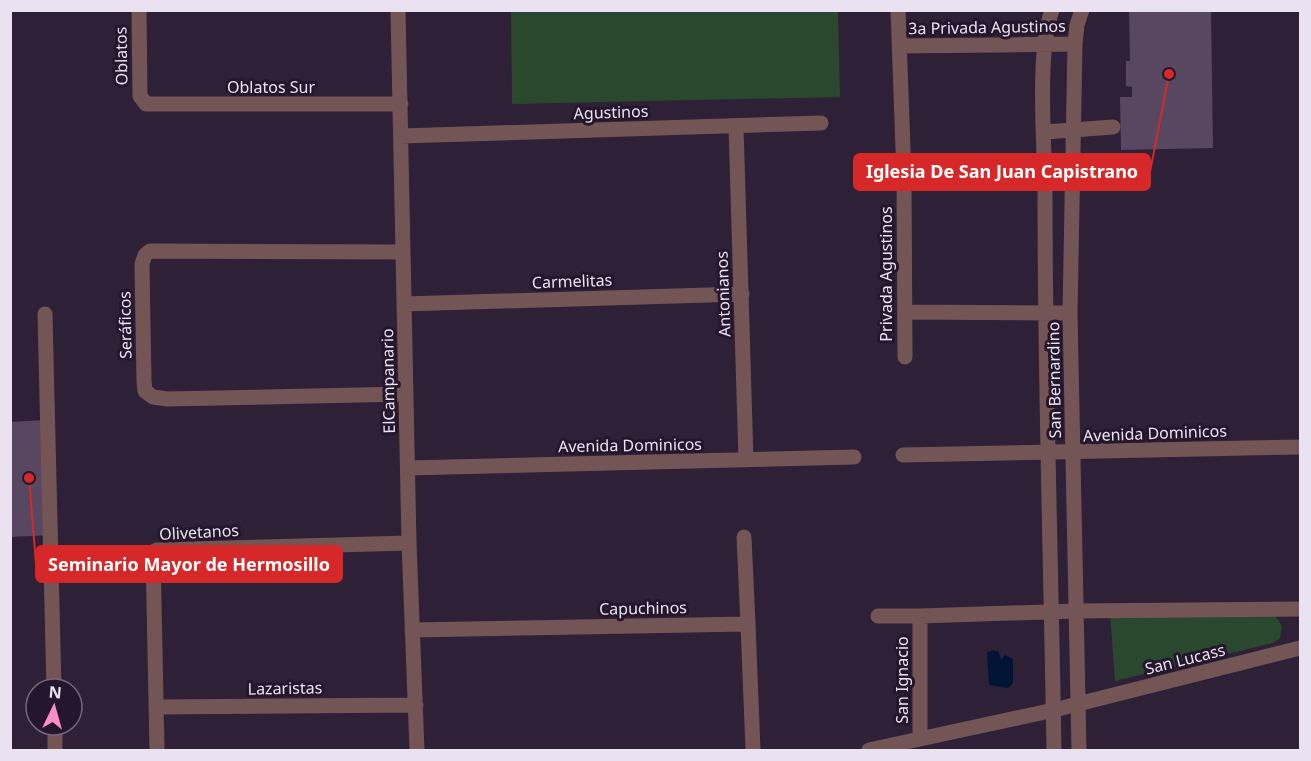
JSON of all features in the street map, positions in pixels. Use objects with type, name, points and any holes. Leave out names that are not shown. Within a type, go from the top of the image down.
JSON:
[{"type":"street","name":"Oblatos","points":[[139,10],[140,96],[142,101]]},
{"type":"street","name":"ElCampanario","points":[[398,10],[409,543],[417,750]]},
{"type":"street","name":"Privada Agustinos","points":[[898,10],[904,176],[905,357]]},
{"type":"street","name":"San Bernardino","points":[[1052,10],[1046,44],[1045,312],[1054,750]]},
{"type":"street","name":"San Bernardino","points":[[1079,750],[1070,313],[1075,44],[1077,25],[1082,10]]},
{"type":"street","name":"3a Privada Agustinos","points":[[900,46],[1075,44]]},
{"type":"street","name":"Oblatos Sur","points":[[142,101],[153,106],[400,104]]},
{"type":"street","name":"Agustinos","points":[[401,136],[821,123]]},
{"type":"street","name":"Antonianos","points":[[736,127],[746,460]]},
{"type":"street","points":[[1045,132],[1113,127]]},
{"type":"street","points":[[904,176],[1071,178]]},
{"type":"street","name":"Seráficos","points":[[403,252],[150,251],[145,255],[142,264],[144,381],[145,391],[153,397],[167,399],[406,394]]},
{"type":"street","name":"Carmelitas","points":[[404,304],[742,294]]},
{"type":"street","points":[[905,312],[1070,313]]},
{"type":"street","points":[[45,314],[54,677]]},
{"type":"street","name":"Avenida Dominicos","points":[[903,455],[1073,454],[1300,447]]},
{"type":"street","name":"Avenida Dominicos","points":[[408,468],[854,457]]},
{"type":"street","points":[[744,537],[753,750]]},
{"type":"street","name":"Olivetanos","points":[[157,750],[152,557],[157,550],[409,543]]},
{"type":"street","points":[[1076,611],[1300,609]]},
{"type":"street","name":"San Ignacio","points":[[1054,710],[920,739],[920,616],[1076,611]]},
{"type":"street","points":[[878,616],[920,616]]},
{"type":"street","name":"Capuchinos","points":[[412,630],[748,624]]},
{"type":"street","name":"San Lucass","points":[[1054,710],[1300,648]]},
{"type":"street","name":"Lazaristas","points":[[156,707],[416,705]]},
{"type":"street","points":[[869,750],[920,739]]},
{"type":"green space","points":[[511,11],[838,11],[840,97],[512,104]]},
{"type":"green space","points":[[1110,613],[1274,614],[1282,626],[1280,638],[1273,643],[1115,681]]},
{"type":"water","points":[[993,650],[999,652],[1001,660],[1005,655],[1013,659],[1013,683],[1008,688],[989,685],[987,653]]},
{"type":"building","points":[[1129,10],[1211,10],[1213,148],[1121,150],[1120,97],[1132,97],[1132,87],[1126,86],[1126,61],[1130,61]]},
{"type":"building","points":[[45,420],[51,535],[10,537],[10,422]]},
{"type":"place","name":"Iglesia De San Juan Capistrano","points":[[1169,74]]},
{"type":"place","name":"Seminario Mayor de Hermosillo","points":[[29,478]]}]
